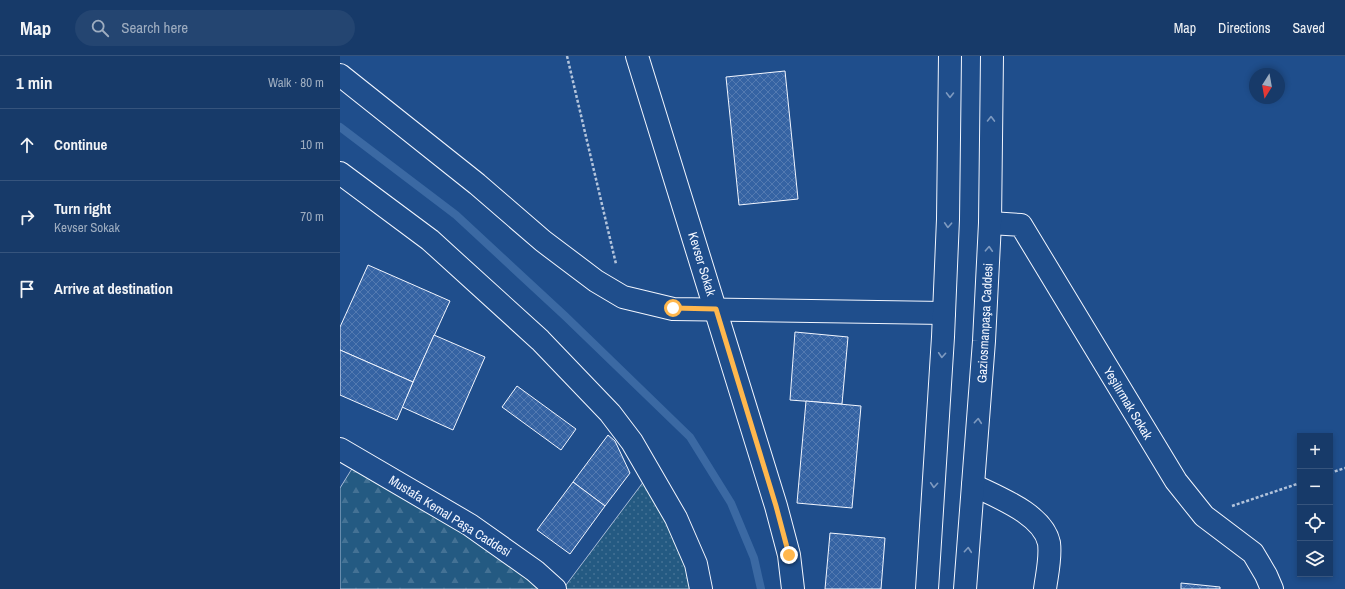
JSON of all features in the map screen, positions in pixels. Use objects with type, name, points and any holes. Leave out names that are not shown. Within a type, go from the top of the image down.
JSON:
[{"type":"main road","name":"Kevser Sokak","points":[[637,56],[776,506],[789,555],[793,589]]},
{"type":"main road","points":[[927,589],[944,313],[948,218],[950,56]]},
{"type":"main road","name":"Gaziosmanpaşa Caddesi","points":[[965,589],[984,341],[990,223],[992,56]]},
{"type":"main road","points":[[340,75],[478,184],[543,241],[596,281],[623,297],[673,308],[944,313]]},
{"type":"main road","points":[[340,173],[430,240],[540,340],[610,413],[632,442],[676,518],[696,564],[701,589]]},
{"type":"main road","name":"Yeşilırmak Sokak","points":[[990,223],[1021,225],[1176,481],[1204,516],[1253,553],[1266,575],[1272,589]]},
{"type":"main road","name":"Mustafa Kemal Paşa Caddesi","points":[[340,449],[470,525],[535,571],[555,589]]},
{"type":"main road","points":[[973,485],[1030,516],[1042,526],[1049,542],[1049,557],[1045,589]]},
{"type":"path","points":[[567,56],[623,297]]},
{"type":"path","points":[[1333,472],[1345,468]]},
{"type":"path","points":[[1204,516],[1297,484]]},
{"type":"green space","points":[[358,459],[555,589],[340,589],[340,488]]},
{"type":"green space","points":[[650,473],[701,589],[563,589]]},
{"type":"building","points":[[785,71],[798,199],[739,205],[726,77]]},
{"type":"building","points":[[368,265],[450,301],[413,382],[340,350],[340,327]]},
{"type":"building","points":[[795,332],[848,337],[842,404],[790,400]]},
{"type":"building","points":[[434,335],[485,357],[453,430],[402,407]]},
{"type":"building","points":[[340,350],[413,382],[397,420],[340,395]]},
{"type":"building","points":[[517,386],[576,429],[561,450],[502,407]]},
{"type":"building","points":[[806,401],[861,406],[852,508],[797,503]]},
{"type":"building","points":[[608,435],[615,441],[630,473],[605,506],[573,482]]},
{"type":"building","points":[[573,482],[605,506],[570,554],[537,530]]},
{"type":"building","points":[[830,533],[885,538],[881,589],[825,589]]},
{"type":"building","points":[[1181,583],[1220,587],[1220,589],[1181,589]]},
{"type":"waterway","points":[[340,127],[456,215],[565,316],[690,437],[731,503],[754,558],[761,589]]},
{"type":"route","points":[[673,308],[716,309],[776,506],[789,555]]}]
